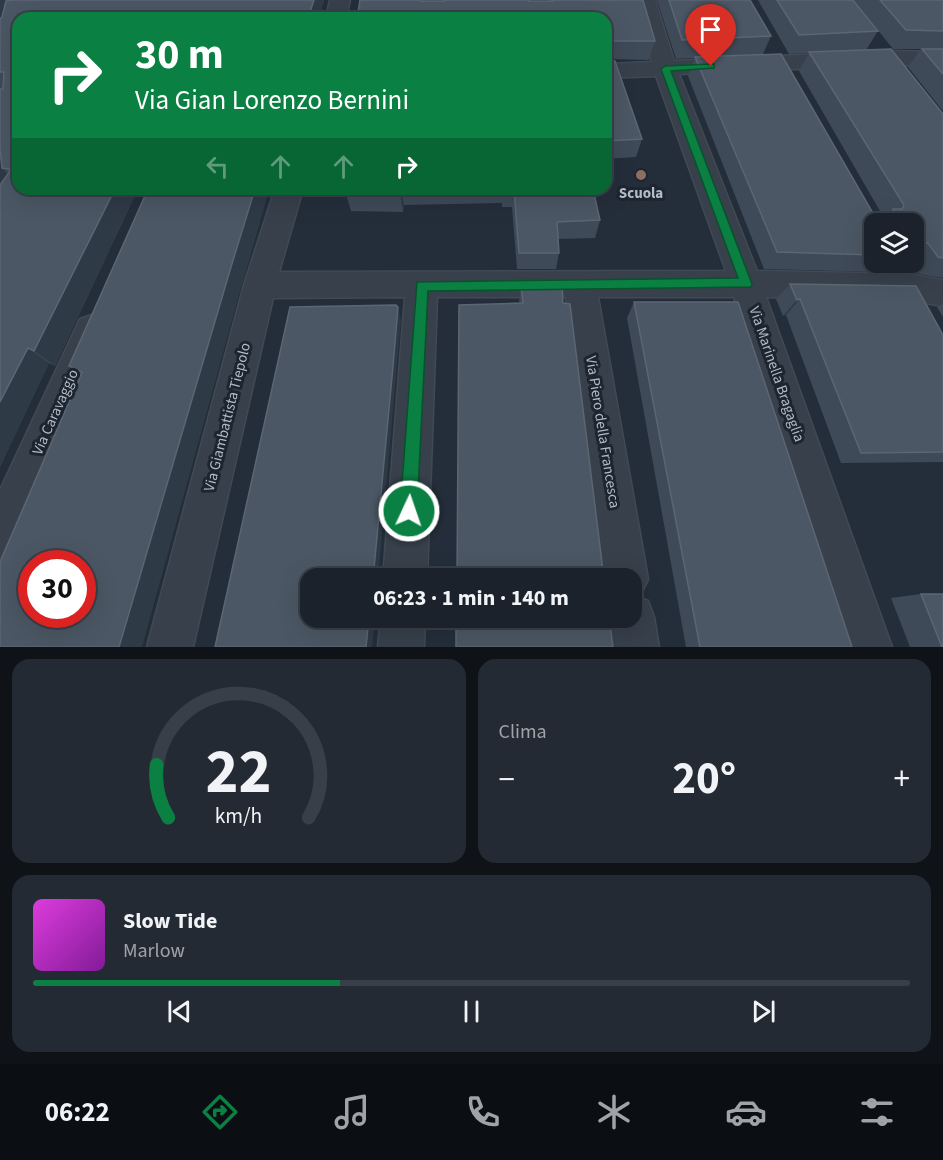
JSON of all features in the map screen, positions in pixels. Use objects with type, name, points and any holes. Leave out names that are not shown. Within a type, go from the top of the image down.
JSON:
[{"type":"street","name":"Via Marinella Bragaglia","points":[[645,0],[665,69],[746,284],[869,647]]},
{"type":"street","points":[[867,33],[901,77]]},
{"type":"street","points":[[612,71],[887,58],[943,58]]},
{"type":"street","name":"Via Giambattista Tiepolo","points":[[170,647],[260,285],[288,195]]},
{"type":"street","points":[[900,275],[927,324]]},
{"type":"street","points":[[260,285],[746,284],[900,275],[943,293]]},
{"type":"street","points":[[406,568],[422,285]]},
{"type":"street","name":"Via Piero della Francesca","points":[[580,285],[624,568]]},
{"type":"street","name":"Via Caravaggio","points":[[0,536],[106,297]]},
{"type":"street","points":[[401,647],[402,628]]},
{"type":"street","points":[[633,628],[636,647]]},
{"type":"building","points":[[314,0],[310,12],[12,12],[12,195],[112,195],[34,351],[28,348],[0,402],[0,185],[10,171],[2,168],[0,148],[0,89],[3,89],[4,72],[0,72],[0,19],[6,1]]},
{"type":"building","points":[[360,0],[643,0],[655,41],[612,41],[612,12],[358,12]]},
{"type":"building","points":[[669,0],[750,0],[771,36],[682,40]]},
{"type":"building","points":[[777,0],[853,0],[878,31],[799,35]]},
{"type":"building","points":[[880,0],[943,0],[943,31],[906,30]]},
{"type":"building","points":[[891,49],[943,114],[943,258],[938,257],[928,243],[924,243],[924,213],[893,213],[893,209],[902,209],[904,205],[809,52]]},
{"type":"building","points":[[922,49],[943,49],[943,74]]},
{"type":"building","points":[[781,54],[873,213],[864,213],[864,255],[777,252],[695,57]]},
{"type":"building","points":[[612,60],[615,61],[642,139],[612,141]]},
{"type":"building","points":[[145,195],[253,195],[119,647],[0,647],[0,562],[82,372],[69,366]]},
{"type":"building","points":[[514,195],[594,195],[600,220],[557,222],[559,253],[519,253]]},
{"type":"building","points":[[521,284],[562,284],[563,303],[570,304],[603,568],[457,568],[459,305],[523,303]]},
{"type":"building","points":[[790,284],[916,286],[943,335],[943,452],[861,453],[800,299],[797,300]]},
{"type":"building","points":[[634,302],[738,302],[852,647],[700,647]]},
{"type":"building","points":[[396,305],[398,307],[374,568],[300,568],[300,628],[368,628],[366,647],[215,647],[290,307]]},
{"type":"building","points":[[921,594],[943,594],[943,647],[942,647]]},
{"type":"building","points":[[456,628],[610,628],[613,647],[456,647]]},
{"type":"place","name":"Scuola","points":[[641,175]]},
{"type":"route","points":[[409,511],[422,285],[746,284],[665,69],[711,66]]}]
